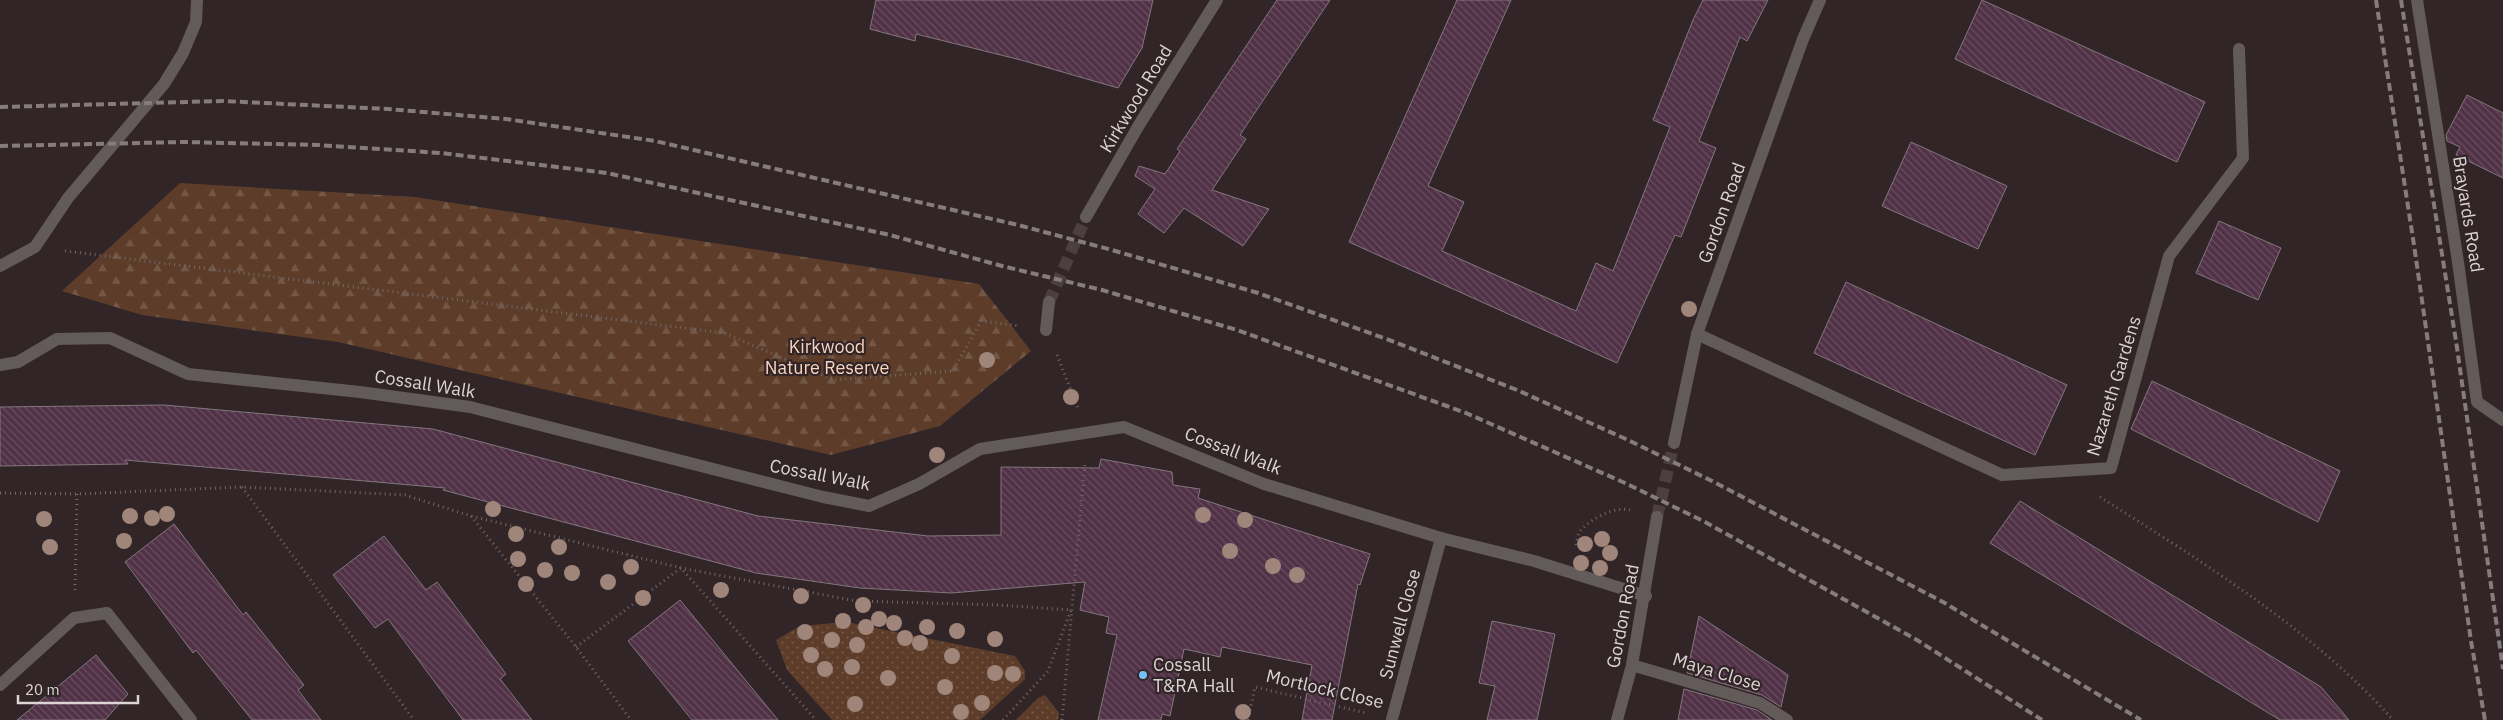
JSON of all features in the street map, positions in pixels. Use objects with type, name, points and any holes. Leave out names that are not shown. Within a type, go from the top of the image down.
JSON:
[{"type":"street","points":[[0,266],[35,247],[68,198],[164,84],[183,53],[196,22],[197,0]]},
{"type":"street","name":"Kirkwood Road","points":[[1086,216],[1139,125],[1217,0]]},
{"type":"street","name":"Gordon Road","points":[[1674,443],[1698,334],[1803,39],[1820,0]]},
{"type":"street","name":"Brayards Road","points":[[2417,0],[2458,262],[2477,402],[2503,420]]},
{"type":"street","name":"Nazareth Gardens","points":[[1698,334],[2002,475],[2111,468],[2169,256],[2243,158],[2239,49]]},
{"type":"street","points":[[1046,330],[1049,302]]},
{"type":"street","name":"Cossall Walk","points":[[0,365],[18,362],[57,339],[110,338],[188,374],[360,392],[470,407],[822,496],[869,506],[919,484],[980,449],[1124,427],[1264,484],[1441,538],[1534,561],[1569,574],[1646,596]]},
{"type":"street","name":"Gordon Road","points":[[1617,720],[1632,665],[1646,596],[1657,517]]},
{"type":"street","name":"Sunwell Close","points":[[1392,719],[1441,538]]},
{"type":"street","points":[[0,685],[74,618],[107,613],[191,720]]},
{"type":"street","name":"Maya Close","points":[[1632,665],[1760,703],[1788,720]]},
{"type":"path","points":[[35,247],[724,333],[834,380],[953,372],[981,321],[1046,330],[1088,433],[1062,720]]},
{"type":"path","points":[[0,493],[77,494],[242,487],[405,495],[471,516],[682,568],[856,601],[999,605],[1071,610]]},
{"type":"path","points":[[242,487],[414,720]]},
{"type":"path","points":[[74,618],[77,494]]},
{"type":"path","points":[[2097,496],[2271,612],[2367,691],[2393,720]]},
{"type":"path","points":[[1569,574],[1580,531],[1600,515],[1626,509],[1657,517]]},
{"type":"path","points":[[471,516],[576,647],[630,720]]},
{"type":"path","points":[[576,647],[682,568]]},
{"type":"path","points":[[682,568],[816,720]]},
{"type":"path","points":[[1002,720],[1048,671],[1071,610]]},
{"type":"path","name":"Mortlock Close","points":[[1248,720],[1255,686],[1392,719]]},
{"type":"green space","name":"Kirkwood Nature Reserve","points":[[180,183],[415,197],[979,284],[1031,351],[940,426],[831,455],[338,342],[142,315],[62,291]]},
{"type":"green space","points":[[846,622],[1015,656],[1025,671],[1025,679],[980,720],[832,720],[787,670],[776,640],[800,626]]},
{"type":"green space","points":[[1045,695],[1059,713],[1058,720],[1016,720],[1038,698]]},
{"type":"building","points":[[876,0],[1153,0],[1142,48],[1118,88],[1021,60],[916,34],[915,41],[870,29]]},
{"type":"building","points":[[1277,0],[1330,0],[1240,135],[1246,139],[1212,190],[1269,209],[1243,246],[1184,208],[1164,233],[1138,214],[1155,189],[1135,176],[1139,166],[1165,174],[1180,151],[1177,149]]},
{"type":"building","points":[[1457,0],[1511,0],[1428,186],[1464,202],[1442,251],[1576,311],[1596,263],[1613,271],[1670,127],[1653,120],[1693,20],[1703,0],[1768,0],[1747,41],[1740,37],[1699,141],[1716,148],[1681,237],[1675,235],[1617,363],[1349,242]]},
{"type":"building","points":[[1982,0],[2205,102],[2177,162],[1955,59]]},
{"type":"building","points":[[2467,95],[2503,113],[2503,178],[2456,155],[2460,147],[2447,141],[2446,135]]},
{"type":"building","points":[[1911,142],[2007,186],[1978,249],[1882,206]]},
{"type":"building","points":[[2219,221],[2281,248],[2258,300],[2196,273]]},
{"type":"building","points":[[1846,282],[2067,385],[2035,455],[1814,353]]},
{"type":"building","points":[[2152,381],[2340,471],[2318,522],[2131,429]]},
{"type":"building","points":[[164,405],[433,429],[758,516],[928,536],[1001,535],[1001,467],[1099,468],[1101,459],[1172,472],[1173,485],[1200,489],[1198,498],[1370,554],[1360,585],[1358,584],[1332,720],[1302,720],[1312,665],[1222,647],[1220,657],[1184,649],[1170,716],[1162,714],[1161,720],[1098,720],[1117,635],[1106,633],[1109,617],[1080,610],[1085,582],[951,593],[860,588],[756,573],[443,490],[445,488],[125,460],[128,464],[0,466],[0,407]]},
{"type":"building","points":[[2020,501],[2321,687],[2349,720],[2280,720],[1990,543]]},
{"type":"building","points":[[174,524],[243,615],[246,612],[304,685],[298,690],[321,720],[252,720],[196,650],[193,653],[125,562]]},
{"type":"building","points":[[384,536],[426,590],[437,582],[506,674],[500,679],[532,720],[463,720],[388,619],[375,628],[333,575]]},
{"type":"building","points":[[680,600],[778,720],[692,720],[628,641]]},
{"type":"building","points":[[1699,616],[1788,675],[1781,707],[1762,695],[1687,673]]},
{"type":"building","points":[[1492,621],[1555,634],[1537,720],[1487,720],[1495,686],[1479,683]]},
{"type":"building","points":[[96,655],[128,694],[105,720],[17,720]]},
{"type":"building","points":[[1684,689],[1757,710],[1772,720],[1678,720]]},
{"type":"tunnel","points":[[1049,302],[1086,217]]},
{"type":"tunnel","points":[[1657,517],[1674,443]]},
{"type":"railway","points":[[2376,0],[2414,245],[2471,641],[2485,720]]},
{"type":"railway","points":[[2401,0],[2456,341],[2503,669]]},
{"type":"railway","points":[[0,107],[223,101],[388,109],[506,119],[655,141],[1018,225],[1112,250],[1258,293],[1392,341],[1517,390],[1628,440],[1712,481],[1943,602],[2141,720]]},
{"type":"railway","points":[[0,146],[184,142],[318,145],[441,153],[607,173],[890,235],[1002,266],[1102,290],[1237,330],[1466,413],[1625,483],[1705,522],[1917,640],[2042,720]]},
{"type":"place","name":"Cossall T&RA Hall","points":[[1143,675]]}]
